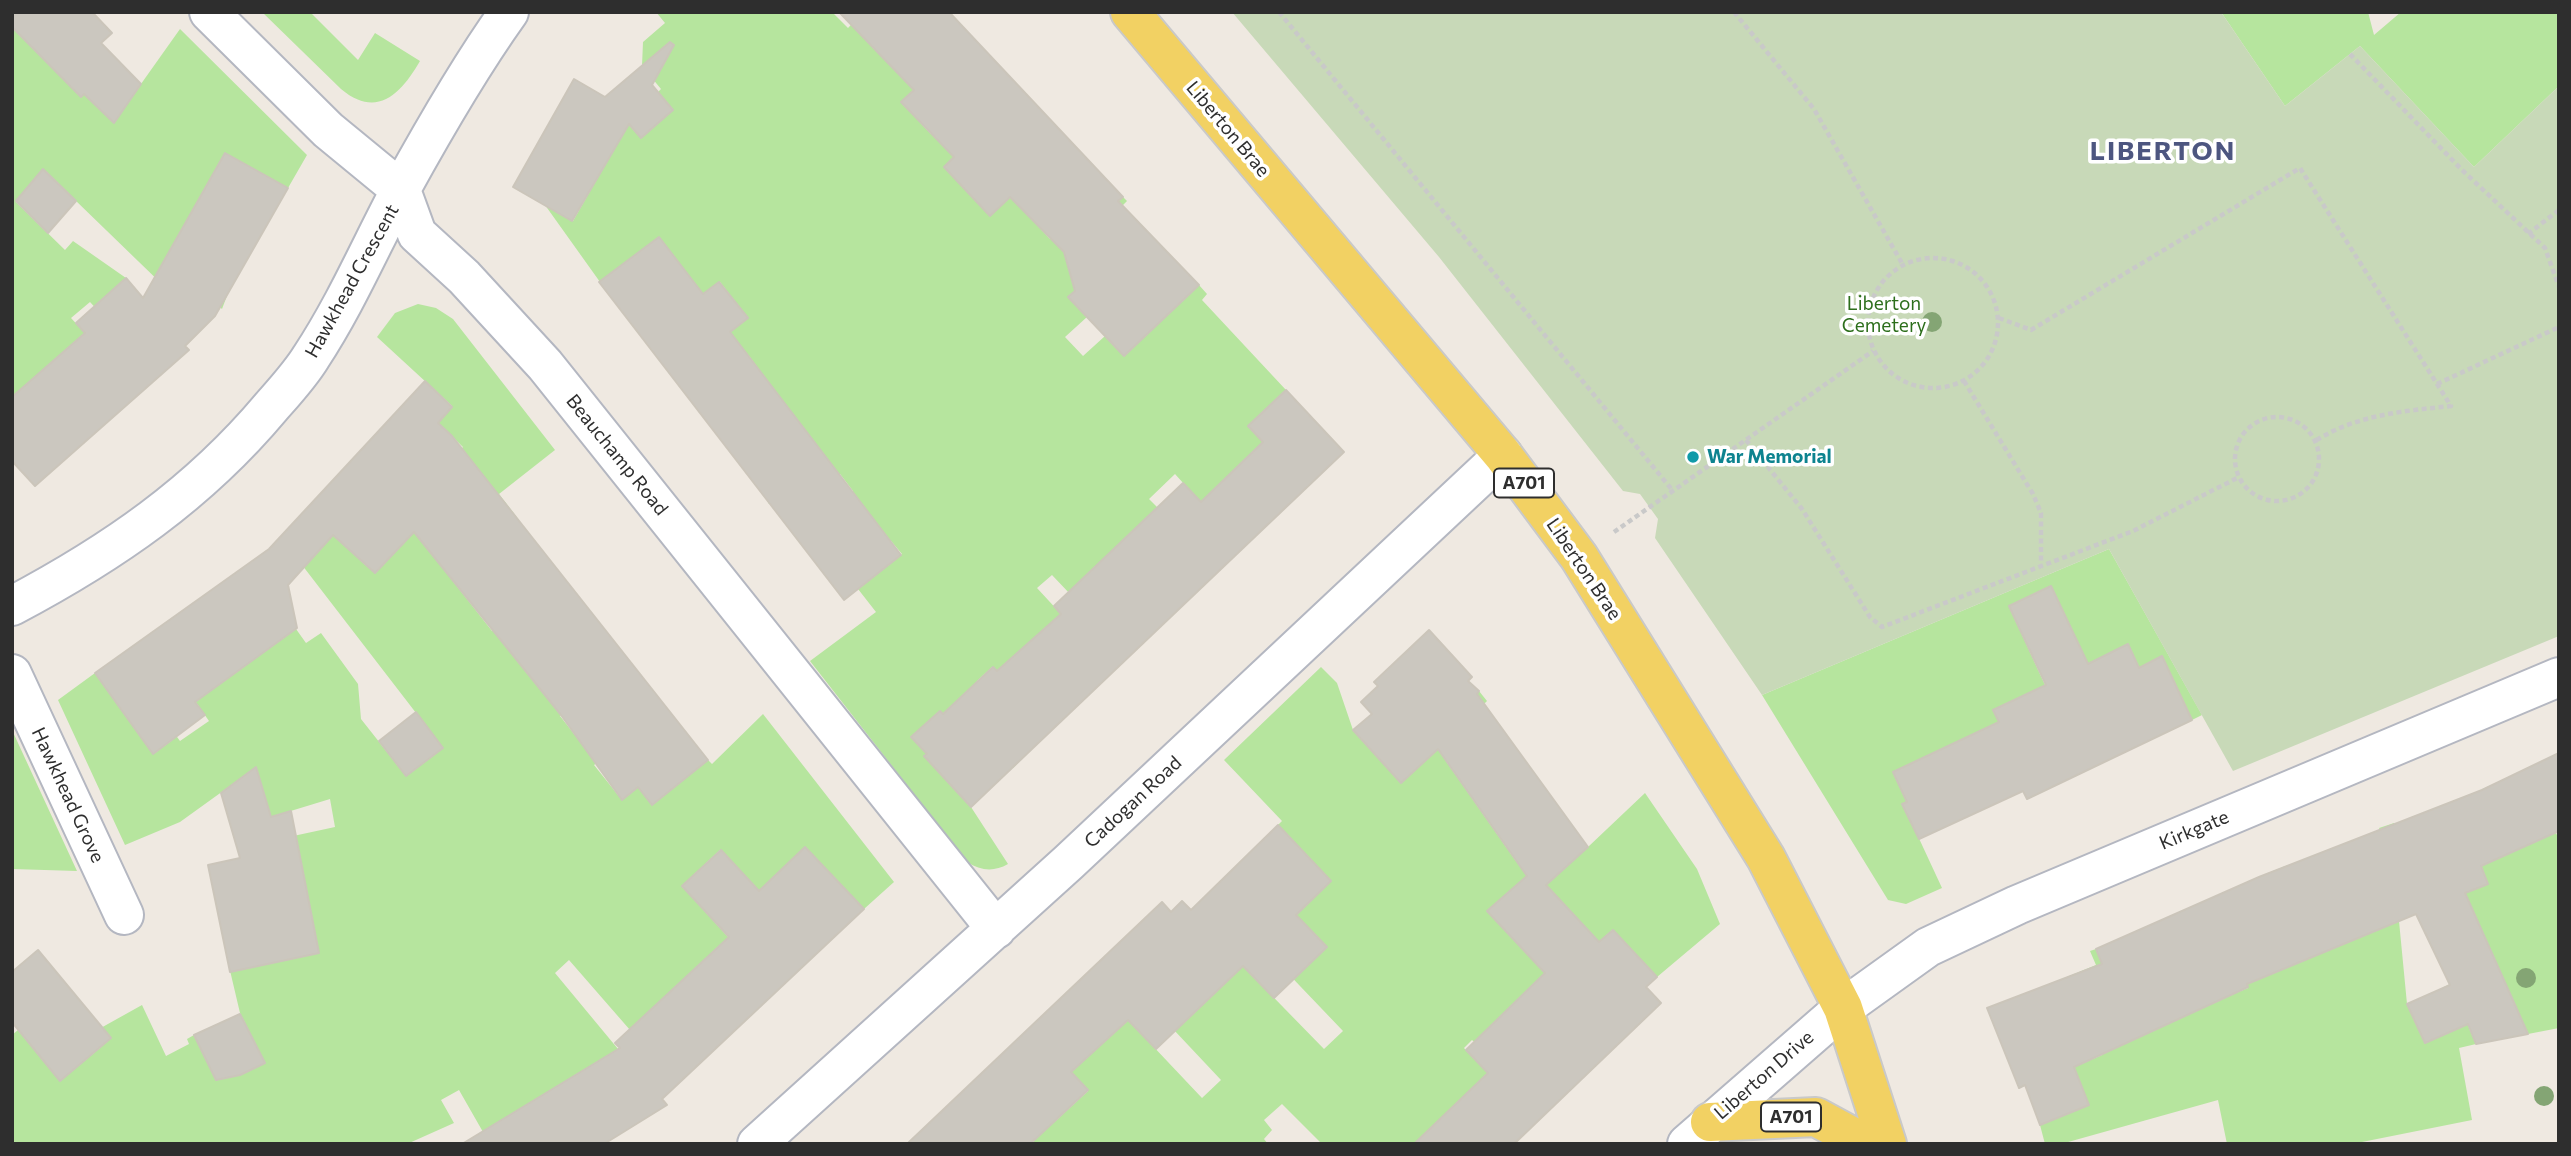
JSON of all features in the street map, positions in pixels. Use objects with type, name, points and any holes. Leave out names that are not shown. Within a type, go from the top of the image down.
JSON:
[{"type":"main road","name":"Liberton Brae","points":[[1130,12],[1503,456],[1579,557],[1766,858],[1843,1008]]},
{"type":"main road","name":"A701","points":[[1843,1008],[1887,1144]]},
{"type":"main road","name":"A701","points":[[1698,1133],[1816,1117],[1860,1138],[1866,1144]]},
{"type":"street","points":[[209,12],[328,130],[401,190]]},
{"type":"street","name":"Hawkhead Crescent","points":[[12,606],[96,558],[182,498],[261,419],[310,359],[355,284],[401,190],[484,46],[509,12]]},
{"type":"street","name":"Beauchamp Road","points":[[401,190],[417,234],[464,276],[545,365],[996,929]]},
{"type":"street","name":"Cadogan Road","points":[[757,1144],[996,929],[1503,456]]},
{"type":"street","name":"Hawkhead Grove","points":[[12,674],[124,915]]},
{"type":"street","name":"Kirkgate","points":[[1843,1008],[1928,947],[1972,925],[2559,677]]},
{"type":"street","name":"Liberton Drive","points":[[1698,1133],[1843,1008]]},
{"type":"path","points":[[1279,12],[1672,491]]},
{"type":"path","points":[[1734,12],[1814,108],[1903,265]]},
{"type":"path","points":[[2350,54],[2462,170],[2545,248],[2559,287]]},
{"type":"path","points":[[1998,318],[2031,330],[2300,168],[2451,405],[2389,414],[2340,425],[2315,441]]},
{"type":"path","points":[[2528,233],[2559,211]]},
{"type":"path","points":[[1928,258],[1954,261],[1976,273],[1991,293],[1998,318],[1996,342],[1984,365],[1964,381],[1939,389],[1912,385],[1888,372],[1873,351],[1867,326],[1870,302],[1883,280],[1903,265],[1928,258]]},
{"type":"path","points":[[2437,384],[2559,327]]},
{"type":"path","points":[[1579,557],[1873,351]]},
{"type":"path","points":[[1964,381],[2033,494],[2041,513],[2041,565]]},
{"type":"path","points":[[2280,417],[2301,424],[2315,441],[2319,462],[2312,483],[2296,498],[2274,502],[2253,494],[2239,477],[2234,456],[2242,436],[2258,421],[2280,417]]},
{"type":"path","points":[[1746,440],[1765,467],[1790,492],[1870,617],[1882,627],[2133,531],[2239,477]]},
{"type":"green space","points":[[262,12],[310,12],[358,60],[375,33],[420,61],[397,92],[378,102],[366,102],[341,89]]},
{"type":"green space","points":[[656,12],[832,12],[848,28],[863,12],[901,18],[872,47],[885,60],[893,53],[921,83],[901,102],[931,134],[1019,95],[944,167],[990,215],[1017,190],[1038,226],[1050,239],[1058,232],[1064,253],[1123,197],[1127,201],[1121,207],[1087,317],[1065,337],[1083,356],[1105,336],[1124,356],[1199,285],[1207,294],[1202,300],[1286,390],[1248,426],[1263,442],[1211,522],[1194,495],[1175,474],[1149,499],[1169,519],[1111,552],[1082,579],[1128,655],[1052,575],[1037,588],[1061,614],[1003,678],[992,667],[977,681],[1013,719],[999,732],[1023,758],[1013,768],[967,718],[956,728],[940,711],[912,737],[927,754],[925,757],[971,807],[1008,864],[1003,867],[988,869],[967,862],[810,661],[876,612],[858,589],[902,554],[891,541],[885,545],[846,496],[853,491],[840,474],[811,497],[798,481],[769,504],[767,500],[779,461],[810,437],[798,421],[792,425],[753,375],[759,370],[749,356],[705,366],[679,385],[677,382],[696,358],[747,318],[720,282],[696,300],[600,282],[545,205],[573,221],[628,124],[641,138],[673,110],[658,92],[661,89],[642,66],[643,42],[665,23]]},
{"type":"green space","name":"Liberton Cemetery","points":[[1232,12],[2221,12],[2285,106],[2360,46],[2474,167],[2559,86],[2559,636],[2233,771],[2109,549],[1762,695],[1655,538],[1658,519],[1640,494],[1623,491],[1439,257]]},
{"type":"green space","points":[[2221,12],[2368,12],[2374,35],[2401,12],[2559,12],[2559,86],[2474,167],[2360,46],[2285,106]]},
{"type":"green space","points":[[12,27],[81,97],[117,62],[114,122],[180,29],[307,155],[288,188],[225,153],[166,257],[228,293],[222,309],[187,275],[170,292],[43,169],[16,202],[65,250],[73,241],[126,278],[112,291],[104,317],[90,302],[71,318],[85,333],[12,397]]},
{"type":"green space","points":[[418,304],[436,308],[453,319],[555,450],[499,494],[519,520],[449,576],[492,631],[512,616],[600,685],[560,716],[575,735],[592,722],[614,750],[594,765],[622,800],[638,787],[652,805],[708,760],[712,764],[763,714],[894,882],[864,909],[805,848],[782,869],[792,880],[769,902],[720,850],[682,886],[729,938],[630,1030],[569,960],[555,973],[618,1049],[483,1132],[459,1090],[441,1100],[454,1123],[407,1144],[12,1144],[12,1035],[18,1030],[49,1068],[60,1059],[71,1072],[101,1047],[90,1034],[142,1005],[166,1056],[189,1044],[187,1039],[194,1035],[216,1080],[240,1075],[265,1063],[240,1013],[228,962],[291,949],[294,958],[319,953],[298,847],[284,838],[335,827],[330,799],[271,817],[255,768],[180,822],[125,845],[58,700],[95,673],[153,754],[171,741],[160,726],[166,722],[180,741],[209,721],[195,701],[296,629],[306,643],[321,633],[358,684],[361,719],[406,776],[443,748],[282,539],[333,535],[370,569],[380,568],[449,462],[463,447],[438,423],[452,406],[377,337],[395,313]]},
{"type":"green space","points":[[2109,549],[2202,715],[2192,720],[2162,656],[2139,668],[2128,644],[2087,664],[2051,587],[2009,606],[2045,685],[1994,710],[2004,732],[1903,804],[1942,888],[1906,904],[1888,900],[1762,695]]},
{"type":"green space","points":[[1321,667],[1337,683],[1353,730],[1381,761],[1460,710],[1479,691],[1487,701],[1468,720],[1480,737],[1446,761],[1516,861],[1543,842],[1588,847],[1645,793],[1697,869],[1720,924],[1657,977],[1612,930],[1483,1050],[1472,1040],[1464,1048],[1488,1073],[1414,1144],[1322,1144],[1282,1104],[1264,1120],[1272,1130],[1264,1139],[1268,1144],[1036,1144],[1014,1121],[1033,1104],[1052,1124],[1088,1091],[1071,1072],[1110,1036],[1098,988],[1202,1098],[1221,1080],[1157,1012],[1227,981],[1243,966],[1324,1049],[1343,1031],[1257,941],[1327,947],[1296,915],[1331,881],[1278,825],[1282,821],[1224,760]]},
{"type":"green space","points":[[12,730],[77,871],[12,869]]},
{"type":"green space","points":[[2513,775],[2543,838],[2556,833],[2559,839],[2559,1028],[2528,1034],[2492,953],[2444,973],[2379,828],[2394,823],[2417,885],[2488,884],[2480,862],[2493,857],[2470,795]]},
{"type":"green space","points":[[2288,865],[2314,929],[2399,921],[2407,1004],[2425,1043],[2459,1028],[2442,988],[2450,984],[2476,1044],[2459,1048],[2472,1120],[2352,1144],[2227,1144],[2218,1100],[2061,1144],[2045,1144],[2040,1125],[2088,1105],[2074,1067],[2102,1055],[2088,1022],[2045,986],[2096,965],[2090,951],[2096,949],[2123,1011],[2171,917],[2188,908],[2226,997],[2248,988],[2247,984],[2288,939],[2261,876]]},
{"type":"building","points":[[12,12],[92,12],[112,33],[101,43],[141,84],[114,123],[84,94],[81,97],[12,27]]},
{"type":"building","points":[[839,12],[949,12],[1123,197],[1118,201],[1199,285],[1124,356],[1068,297],[1075,291],[1064,252],[1010,197],[990,216],[944,167],[954,157],[901,102],[914,90]]},
{"type":"building","points":[[670,42],[674,45],[652,85],[673,110],[641,138],[629,124],[572,221],[513,187],[574,79],[605,97]]},
{"type":"building","points":[[225,153],[288,188],[215,316],[185,346],[189,350],[35,486],[12,461],[12,397],[85,333],[76,323],[126,278],[143,298]]},
{"type":"building","points":[[43,169],[76,201],[48,233],[16,201]]},
{"type":"building","points":[[659,237],[703,294],[719,282],[748,318],[730,332],[901,555],[844,600],[599,282]]},
{"type":"building","points":[[425,381],[452,407],[438,423],[452,436],[708,760],[652,805],[638,787],[622,800],[561,715],[414,532],[375,573],[333,535],[288,585],[297,628],[195,702],[205,715],[153,754],[95,673],[269,549]]},
{"type":"building","points":[[1286,390],[1344,452],[971,807],[924,756],[927,754],[911,737],[940,711],[943,714],[993,667],[997,671],[1061,614],[1054,606],[1183,483],[1201,502],[1263,442],[1248,426]]},
{"type":"building","points":[[2051,586],[2088,664],[2128,644],[2139,668],[2162,656],[2192,720],[2027,799],[2023,791],[1919,839],[1902,804],[1907,802],[1893,772],[1999,722],[1993,710],[2046,685],[2009,606]]},
{"type":"building","points":[[1429,630],[1472,677],[1468,681],[1479,691],[1477,694],[1588,847],[1546,885],[1599,942],[1613,930],[1657,977],[1646,987],[1661,1003],[1514,1144],[1414,1144],[1488,1073],[1466,1050],[1545,973],[1487,911],[1527,876],[1438,749],[1401,783],[1353,730],[1372,714],[1361,702],[1378,686],[1374,682]]},
{"type":"building","points":[[416,712],[443,748],[406,776],[379,741]]},
{"type":"building","points":[[2559,753],[2559,831],[2481,866],[2488,884],[2465,893],[2528,1034],[2476,1044],[2468,1024],[2425,1043],[2407,1004],[2450,985],[2416,914],[2247,984],[2248,987],[2074,1067],[2089,1105],[2040,1125],[2025,1085],[2019,1088],[1987,1008],[2102,964],[2096,949],[2259,877],[2482,790]]},
{"type":"building","points":[[256,767],[271,817],[291,811],[319,953],[230,972],[208,865],[240,858],[221,793]]},
{"type":"building","points":[[1278,825],[1331,881],[1296,915],[1327,947],[1274,998],[1243,966],[1156,1049],[1128,1020],[1071,1072],[1088,1090],[1030,1144],[907,1144],[1162,902],[1171,912],[1182,901],[1191,910]]},
{"type":"building","points":[[805,847],[864,909],[662,1099],[667,1105],[604,1144],[462,1144],[620,1048],[615,1043],[729,937],[682,886],[721,850],[759,891]]},
{"type":"building","points":[[38,950],[111,1038],[60,1081],[12,1022],[12,972]]},
{"type":"building","points":[[240,1014],[265,1063],[240,1075],[216,1080],[194,1035]]},
{"type":"place","name":"War Memorial","points":[[1693,457]]},
{"type":"district","name":"LIBERTON","points":[[2163,151]]}]
